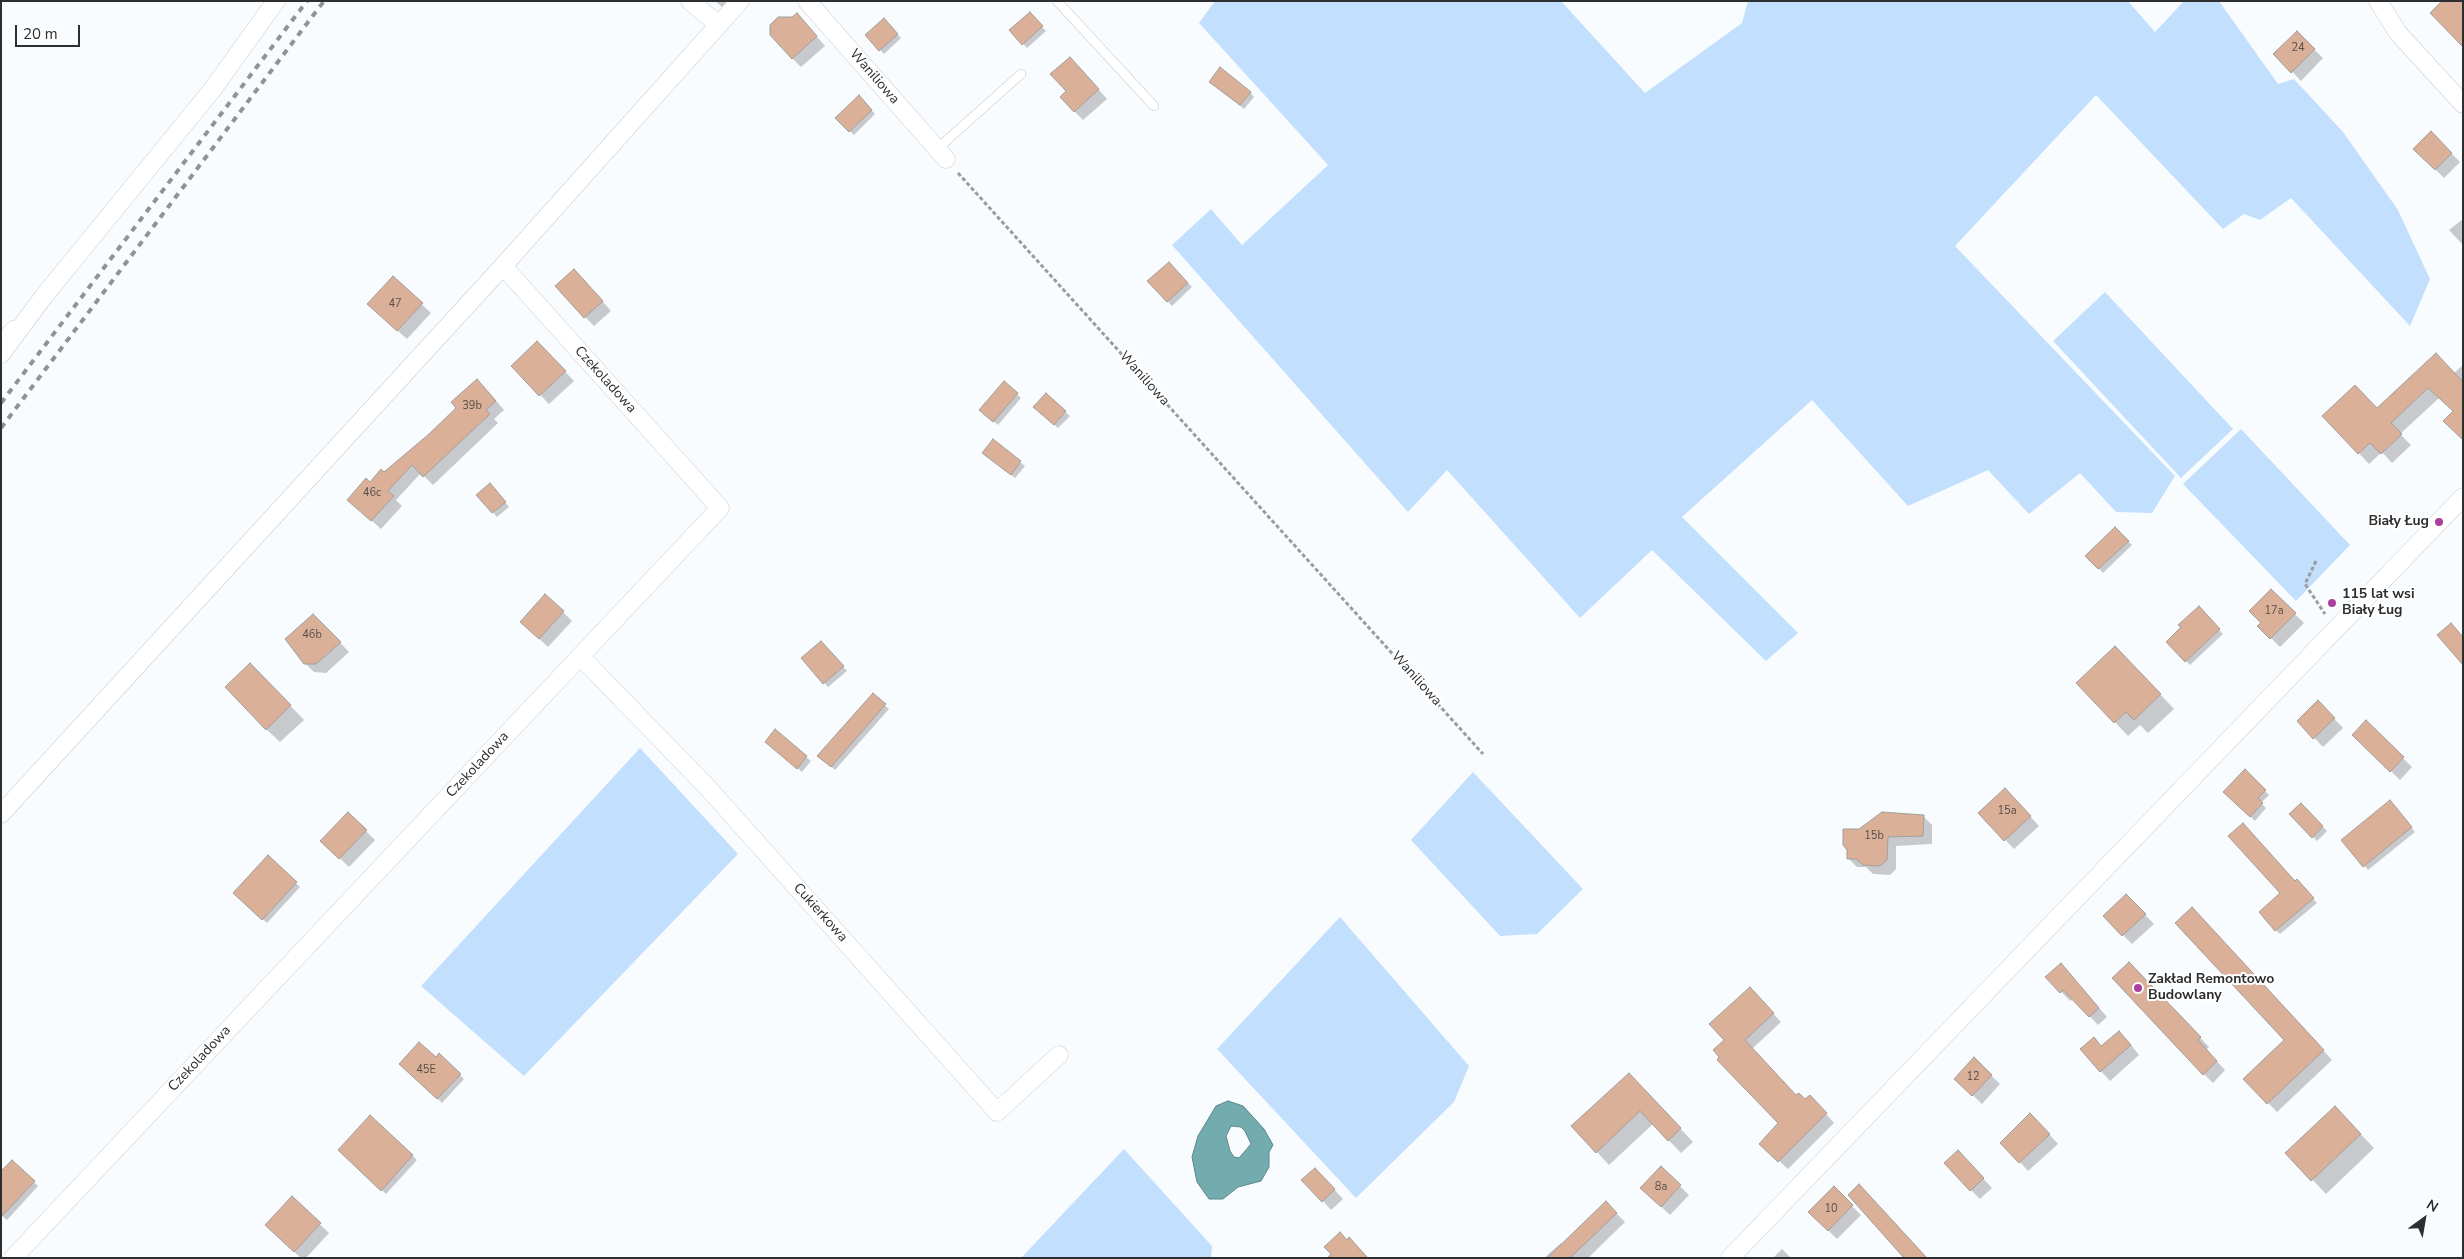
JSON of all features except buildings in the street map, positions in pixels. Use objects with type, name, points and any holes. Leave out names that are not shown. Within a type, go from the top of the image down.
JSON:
[{"type":"street","points":[[1,354],[44,296],[212,90],[276,1]]},
{"type":"street","points":[[690,1],[718,25]]},
{"type":"street","points":[[1,814],[503,266],[740,1]]},
{"type":"street","name":"Waniliowa","points":[[808,1],[942,154]]},
{"type":"street","points":[[2378,1],[2398,33],[2463,104]]},
{"type":"street","name":"Czekoladowa","points":[[12,1258],[720,508],[503,266]]},
{"type":"street","points":[[1730,1258],[2463,497]]},
{"type":"street","name":"Cukierkowa","points":[[580,656],[715,795],[997,1112],[1059,1055]]},
{"type":"lane","points":[[1058,1],[1154,106]]},
{"type":"lane","points":[[942,154],[1021,74]]},
{"type":"lane","points":[[1,337],[44,296]]},
{"type":"path","name":"Waniliowa","points":[[942,154],[1483,754]]},
{"type":"path","points":[[2316,561],[2305,584],[2328,619]]},
{"type":"shaded area","points":[[1215,1],[1561,1],[1645,93],[1742,23],[1748,1],[2128,1],[2155,32],[2184,1],[2219,1],[2278,84],[2294,79],[2343,132],[2398,210],[2430,279],[2410,326],[2291,198],[2260,220],[2244,214],[2223,229],[2096,95],[1955,246],[2175,476],[2152,513],[2116,512],[2080,473],[2029,514],[1988,470],[1908,506],[1812,400],[1682,517],[1798,633],[1766,661],[1652,550],[1580,618],[1447,470],[1408,512],[1172,245],[1211,209],[1242,245],[1328,165],[1199,23]]},
{"type":"shaded area","points":[[2105,292],[2233,429],[2181,478],[2053,341]]},
{"type":"shaded area","points":[[2241,429],[2350,545],[2296,601],[2183,484]]},
{"type":"shaded area","points":[[640,748],[738,854],[524,1076],[421,986]]},
{"type":"shaded area","points":[[1473,772],[1583,889],[1537,934],[1500,936],[1411,840]]},
{"type":"shaded area","points":[[1340,917],[1469,1066],[1454,1102],[1356,1198],[1217,1049]]},
{"type":"shaded area","points":[[1228,1101],[1243,1106],[1264,1129],[1273,1145],[1269,1152],[1269,1167],[1261,1181],[1238,1187],[1223,1199],[1209,1199],[1197,1182],[1192,1157],[1198,1136],[1216,1106]],"holes":[[[1231,1126],[1241,1127],[1251,1144],[1239,1158],[1234,1157],[1230,1151],[1226,1136]]]},
{"type":"shaded area","points":[[1124,1149],[1212,1246],[1211,1258],[1021,1258]]},
{"type":"railway","points":[[1,403],[307,1]]},
{"type":"railway","points":[[1,428],[324,1]]},
{"type":"place","name":"Biały Ług","points":[[2439,522]]},
{"type":"place","name":"115 lat wsi Biały Ług","points":[[2332,603]]},
{"type":"place","name":"Zakład Remontowo Budowlany","points":[[2138,988]]}]
